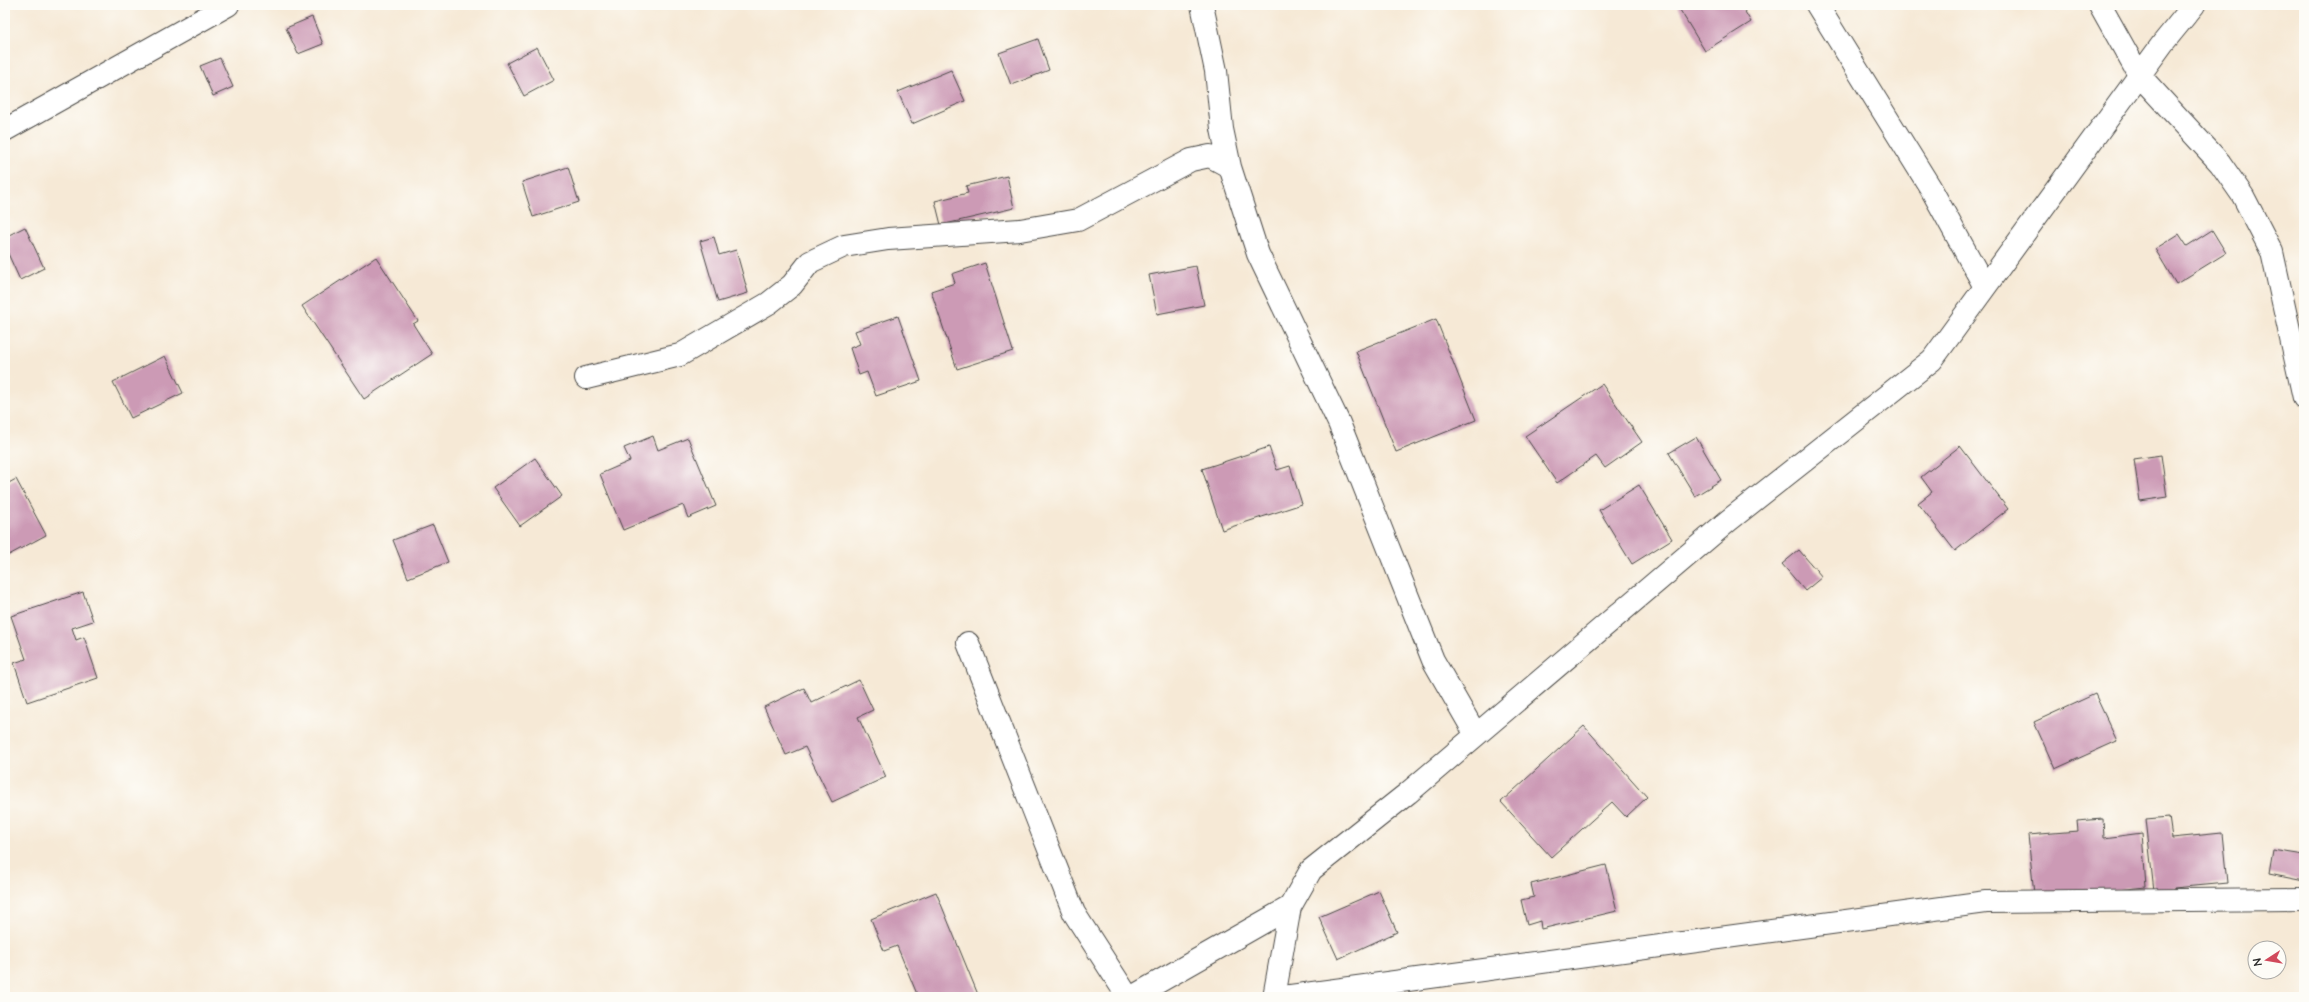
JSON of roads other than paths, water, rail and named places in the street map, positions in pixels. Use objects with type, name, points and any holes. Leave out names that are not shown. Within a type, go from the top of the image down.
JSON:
[{"type":"street","points":[[5,130],[228,5]]},
{"type":"street","points":[[1202,5],[1216,71],[1222,129],[1230,167],[1258,254],[1339,423],[1433,660],[1476,735]]},
{"type":"street","points":[[1817,5],[1930,187],[1985,286]]},
{"type":"street","points":[[2100,5],[2140,75],[2220,164],[2243,196],[2272,252],[2304,398]]},
{"type":"street","points":[[1274,997],[1290,907],[1311,870],[1476,735],[1728,521],[1932,360],[2140,75],[2194,5]]},
{"type":"street","points":[[586,378],[680,355],[770,303],[792,285],[810,262],[844,246],[888,239],[1020,230],[1078,220],[1191,160],[1210,156],[1230,167]]},
{"type":"street","points":[[968,643],[1074,913],[1128,997]]},
{"type":"street","points":[[1283,997],[1986,902],[2304,899]]},
{"type":"street","points":[[1145,994],[1290,907]]}]
